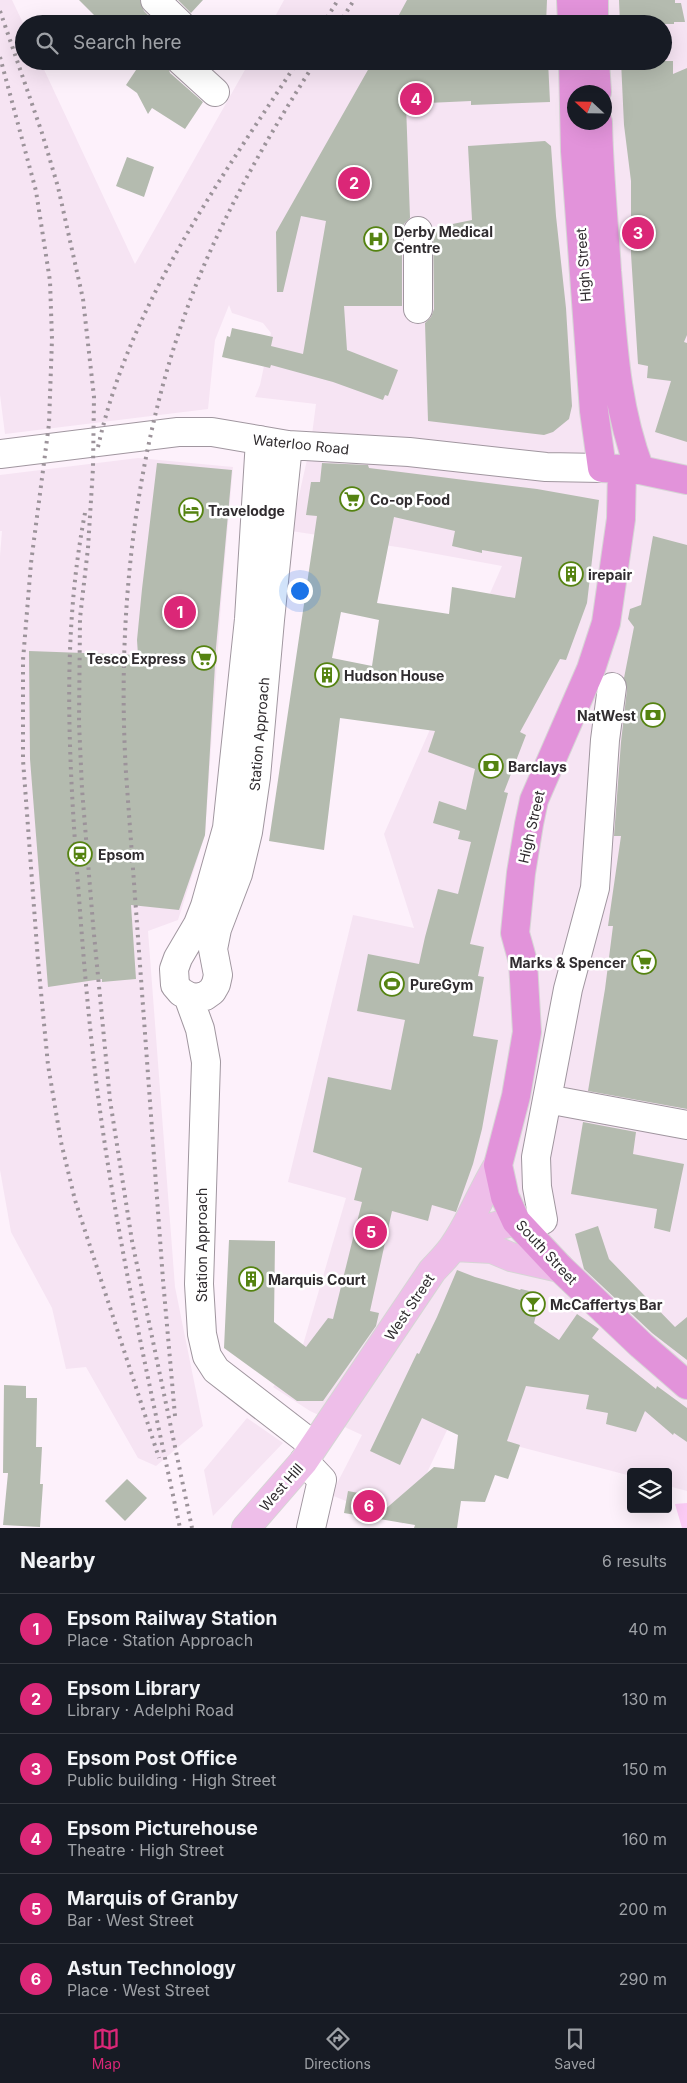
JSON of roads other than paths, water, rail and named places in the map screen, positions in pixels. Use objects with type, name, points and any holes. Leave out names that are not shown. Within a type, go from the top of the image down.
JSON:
[{"type":"highway","points":[[571,0],[572,15]]},
{"type":"highway","points":[[594,0],[594,15]]},
{"type":"highway","name":"High Street","points":[[573,70],[575,151],[593,401],[621,469]]},
{"type":"highway","points":[[596,70],[597,85]]},
{"type":"highway","name":"High Street","points":[[498,1165],[516,1096],[527,1032],[523,962],[515,933],[521,873],[529,824],[534,800],[591,669],[606,623],[621,519],[621,469],[628,439],[621,408],[614,357],[599,130]]},
{"type":"highway","points":[[621,469],[687,480]]},
{"type":"highway","name":"South Street","points":[[498,1165],[505,1197],[516,1221],[560,1268],[640,1345],[687,1385]]},
{"type":"main road","name":"West Street","points":[[309,1453],[432,1271],[458,1241],[475,1211],[486,1184],[498,1165]]},
{"type":"main road","points":[[458,1241],[516,1221]]},
{"type":"main road","points":[[458,1241],[492,1249],[511,1257],[560,1268]]},
{"type":"main road","name":"West Hill","points":[[246,1528],[309,1453]]},
{"type":"street","points":[[155,0],[171,15]]},
{"type":"street","points":[[191,70],[215,92]]},
{"type":"street","points":[[418,231],[418,309]]},
{"type":"street","name":"Waterloo Road","points":[[0,454],[178,432],[212,432],[288,445],[409,452],[546,467],[621,469]]},
{"type":"street","name":"Station Approach","points":[[260,440],[249,619],[227,828],[205,906],[198,924],[178,958],[174,969],[175,985],[181,992],[196,998],[205,996],[212,991],[216,984],[218,975],[213,950],[216,936],[238,874],[248,832],[256,777],[270,610],[288,445]]},
{"type":"street","points":[[543,1220],[537,1187],[536,1157],[568,989],[595,888],[605,740],[612,687]]},
{"type":"street","name":"Station Approach","points":[[188,996],[200,1029],[206,1062],[199,1284],[202,1334],[207,1356],[216,1370],[309,1453]]},
{"type":"street","points":[[547,1098],[687,1125]]},
{"type":"street","points":[[309,1453],[322,1480],[311,1528]]},
{"type":"railway","points":[[329,15],[338,0]]},
{"type":"railway","points":[[345,15],[354,0]]},
{"type":"railway","points":[[0,11],[15,55]]},
{"type":"railway","points":[[0,57],[36,191],[50,281],[52,339],[49,424],[31,563],[23,660],[23,760],[48,1065],[61,1142],[75,1200],[159,1458]]},
{"type":"railway","points":[[20,70],[58,187],[83,299],[94,397],[93,468],[88,548],[80,618],[79,723],[82,789],[93,924],[110,1100],[132,1241],[192,1528]]},
{"type":"railway","points":[[98,447],[113,394],[132,343],[155,293],[180,245],[208,198],[292,70]]},
{"type":"railway","points":[[175,1416],[163,1280],[126,773],[124,709],[129,581],[136,517],[147,454],[161,391],[180,330],[202,270],[240,189],[310,70]]},
{"type":"railway","points":[[85,513],[73,599],[69,685],[76,857],[88,1011],[115,1210],[135,1316],[180,1528]]},
{"type":"place","name":"Epsom Picturehouse","points":[[416,99]]},
{"type":"place","name":"Epsom Library","points":[[354,183]]},
{"type":"place","name":"Epsom Post Office","points":[[638,233]]},
{"type":"place","name":"Derby Medical Centre","points":[[376,239]]},
{"type":"place","name":"Co-op Food","points":[[352,499]]},
{"type":"place","name":"Travelodge","points":[[191,510]]},
{"type":"place","name":"irepair","points":[[571,574]]},
{"type":"place","name":"Epsom Railway Station","points":[[180,612]]},
{"type":"place","name":"Tesco Express","points":[[204,658]]},
{"type":"place","name":"Hudson House","points":[[327,675]]},
{"type":"place","name":"NatWest","points":[[653,715]]},
{"type":"place","name":"Barclays","points":[[491,766]]},
{"type":"place","name":"Epsom","points":[[80,854]]},
{"type":"place","name":"Marks & Spencer","points":[[644,962]]},
{"type":"place","name":"PureGym","points":[[392,984]]},
{"type":"place","name":"Marquis of Granby","points":[[371,1232]]},
{"type":"place","name":"Marquis Court","points":[[251,1279]]},
{"type":"place","name":"McCaffertys Bar","points":[[533,1304]]},
{"type":"place","name":"Astun Technology","points":[[369,1506]]}]
